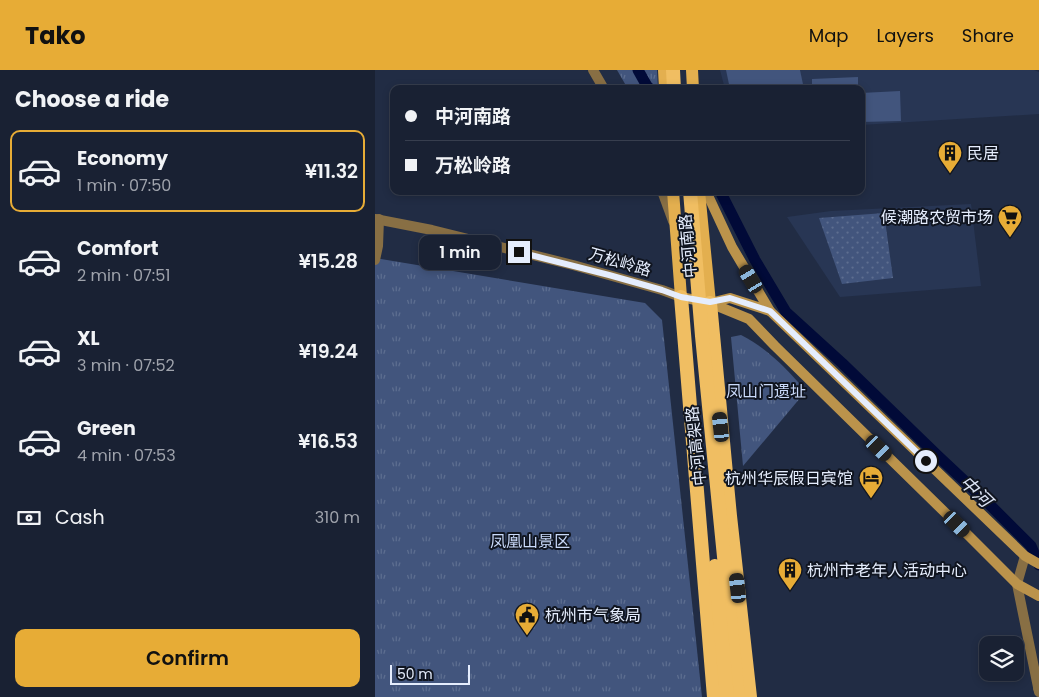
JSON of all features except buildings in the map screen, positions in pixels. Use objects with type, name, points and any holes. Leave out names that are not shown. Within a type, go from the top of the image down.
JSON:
[{"type":"highway","points":[[673,70],[674,85]]},
{"type":"highway","points":[[681,70],[682,85]]},
{"type":"highway","name":"中河高架路","points":[[683,195],[727,697]]},
{"type":"highway","name":"中河高架路","points":[[689,195],[738,697]]},
{"type":"highway","points":[[681,297],[714,697]]},
{"type":"highway","points":[[710,302],[721,427],[750,697]]},
{"type":"main road","points":[[664,70],[665,85]]},
{"type":"main road","points":[[692,70],[693,85]]},
{"type":"main road","name":"中河南路","points":[[673,195],[681,297]]},
{"type":"main road","name":"中河南路","points":[[699,195],[710,302]]},
{"type":"main road","name":"中河南路","points":[[708,195],[732,247],[770,311],[1031,560]]},
{"type":"main road","points":[[681,297],[710,302],[749,319],[1017,584],[1039,596]]},
{"type":"main road","points":[[710,302],[730,298],[770,311]]},
{"type":"street","points":[[593,70],[602,85]]},
{"type":"street","points":[[663,195],[676,229]]},
{"type":"street","points":[[375,260],[378,246],[377,219]]},
{"type":"street","name":"万松岭路","points":[[377,219],[432,230],[573,265],[681,297]]},
{"type":"street","points":[[1031,560],[1017,584],[1039,692]]},
{"type":"shaded area","points":[[720,70],[1034,70],[1039,72],[1039,114],[865,125],[865,85],[724,85]]},
{"type":"shaded area","points":[[971,204],[981,286],[840,297],[787,217],[831,211]]},
{"type":"green space","points":[[617,70],[657,70],[658,85],[626,85]]},
{"type":"green space","points":[[726,70],[800,70],[803,85],[729,85]]},
{"type":"green space","points":[[858,77],[858,85],[812,85],[812,79]]},
{"type":"green space","points":[[900,91],[901,121],[865,122],[865,93]]},
{"type":"green space","points":[[884,213],[893,278],[842,284],[819,218]]},
{"type":"green space","name":"凤凰山景区","points":[[375,258],[645,303],[662,320],[702,697],[375,697]]},
{"type":"green space","name":"凤山门遗址","points":[[741,335],[759,346],[776,360],[806,391],[743,466],[731,337]]},
{"type":"waterway","name":"中河","points":[[638,70],[646,85]]},
{"type":"waterway","name":"中河","points":[[722,195],[755,260],[786,312],[986,501],[1031,546],[1039,565]]},
{"type":"place","name":"民居","points":[[950,174]]},
{"type":"place","name":"候潮路农贸市场","points":[[1010,238]]},
{"type":"place","name":"杭州华辰假日宾馆","points":[[871,499]]},
{"type":"place","name":"杭州市老年人活动中心","points":[[790,591]]},
{"type":"place","name":"杭州市气象局","points":[[527,636]]},
{"type":"route","points":[[519,252],[609,275],[681,297],[710,302],[730,298],[770,311],[926,461]]}]
